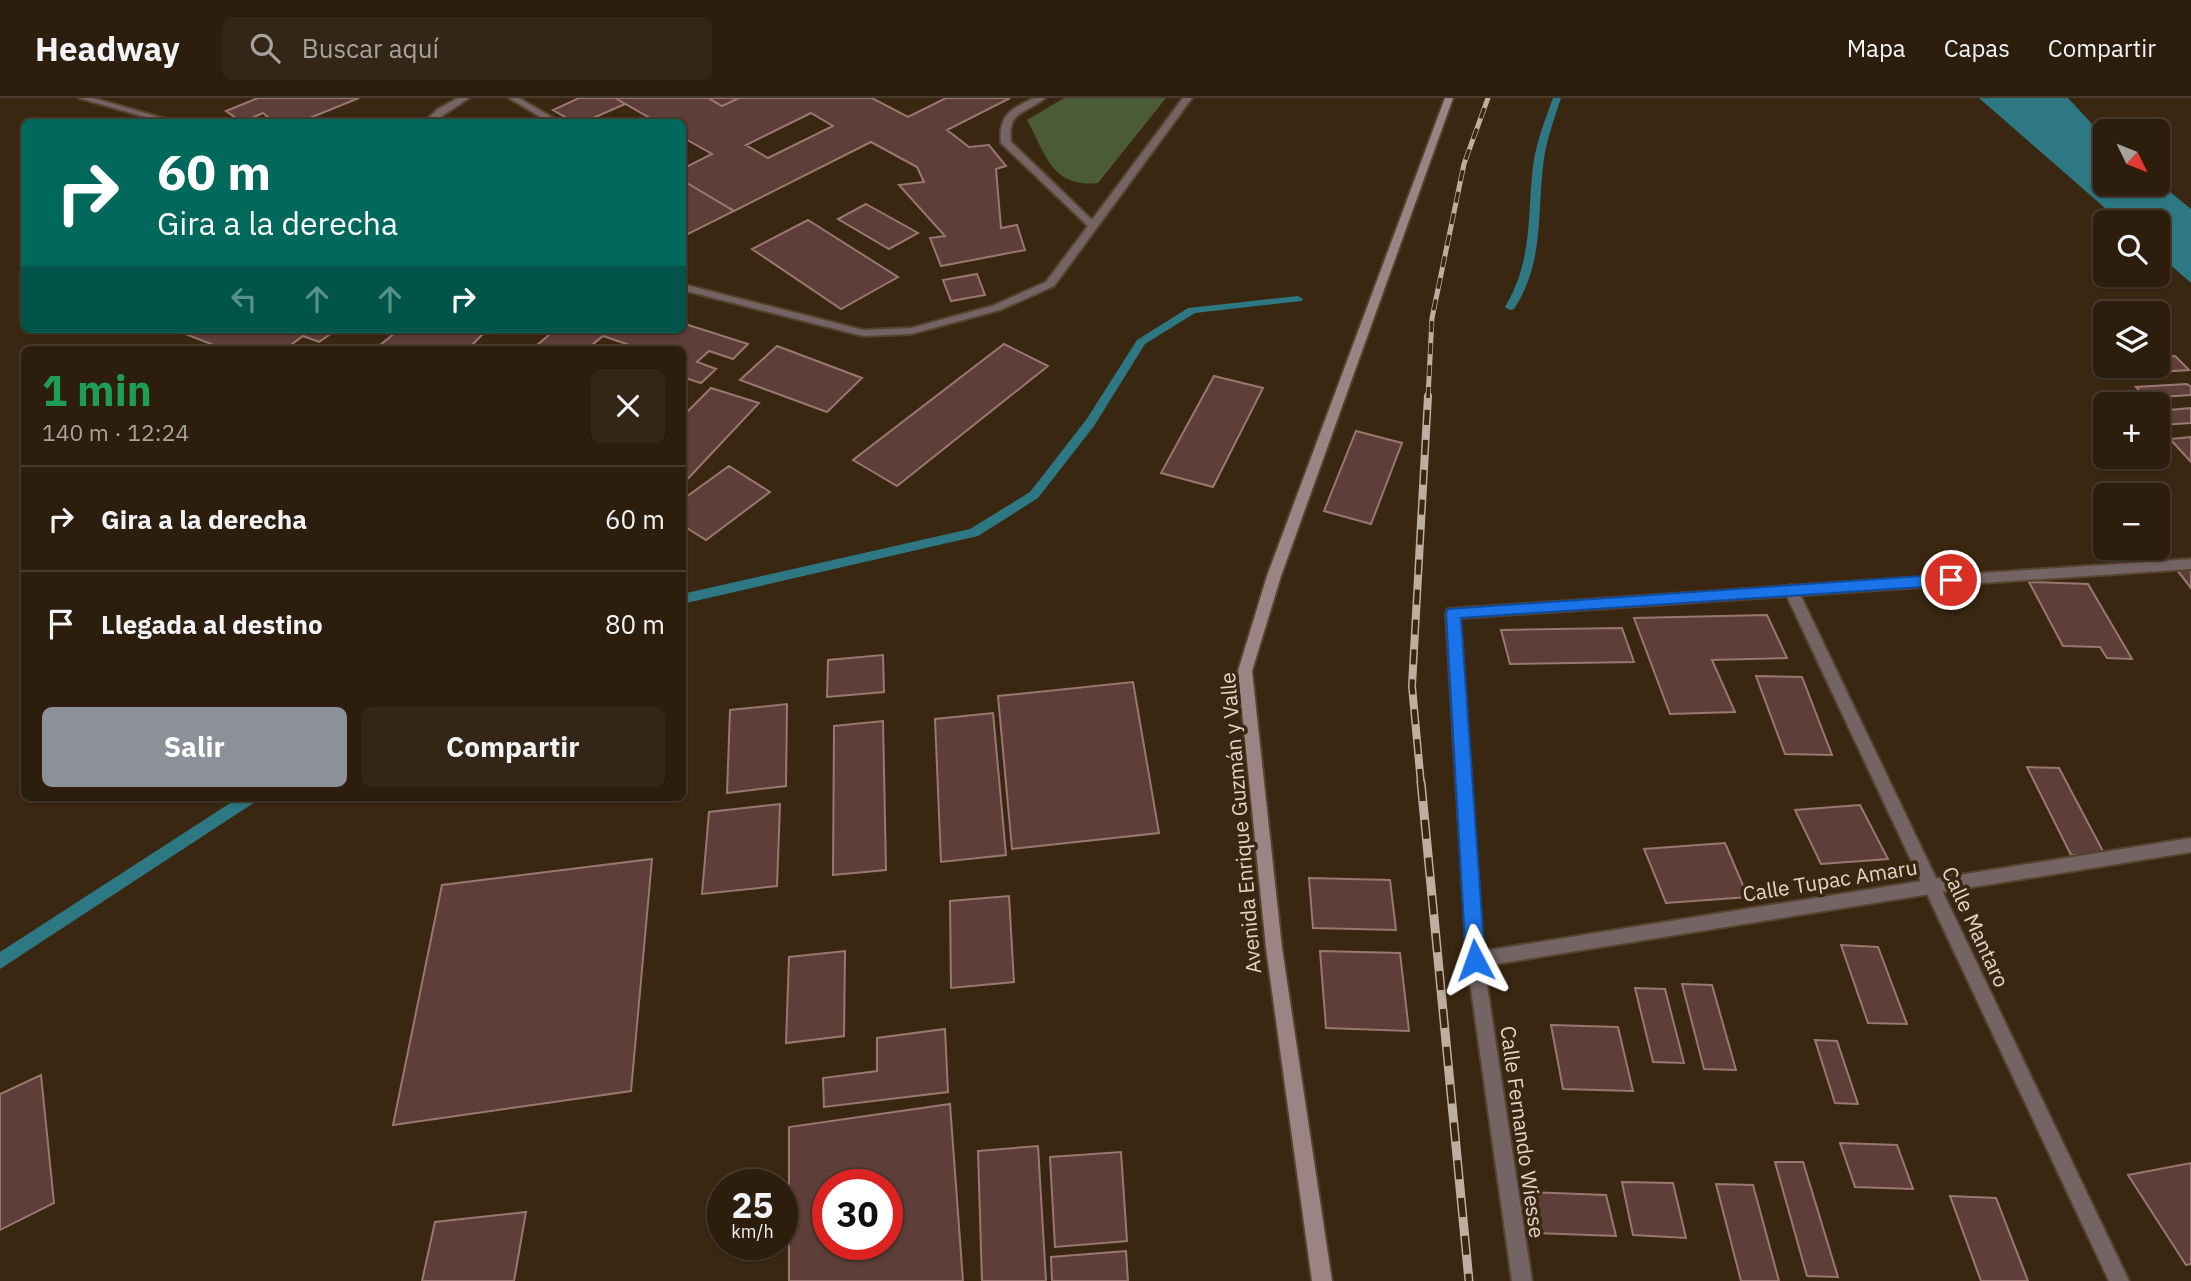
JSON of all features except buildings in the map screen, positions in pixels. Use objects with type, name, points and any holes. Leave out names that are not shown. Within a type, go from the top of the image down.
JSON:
[{"type":"street","points":[[83,98],[160,119]]},
{"type":"street","points":[[432,119],[465,98]]},
{"type":"street","points":[[513,98],[550,119]]},
{"type":"street","points":[[1041,98],[1010,114],[1003,128],[1006,142],[1094,227]]},
{"type":"street","points":[[686,288],[863,333],[911,331],[996,308],[1050,284],[1188,98]]},
{"type":"street","name":"Avenida Enrique Guzmán y Valle","points":[[1322,1281],[1273,948],[1245,671],[1274,576],[1448,98]]},
{"type":"street","points":[[1791,590],[2191,564]]},
{"type":"street","name":"Calle Fernando Wiesse","points":[[1522,1281],[1475,960],[1453,613],[1791,590]]},
{"type":"street","name":"Calle Mantaro","points":[[1791,590],[2119,1281]]},
{"type":"street","name":"Calle Tupac Amaru","points":[[1475,960],[2191,845]]},
{"type":"green space","points":[[1064,98],[1166,98],[1098,183],[1083,183],[1070,180],[1052,166],[1027,120]]},
{"type":"water","points":[[1979,98],[2068,98],[2093,125],[2093,196],[2170,196],[2170,192],[2191,209],[2191,283],[2170,265],[2170,210],[2107,210]]},
{"type":"waterway","points":[[1510,307],[1520,291],[1531,257],[1538,166],[1557,98]]},
{"type":"waterway","points":[[686,598],[974,533],[1034,495],[1090,423],[1141,342],[1192,310],[1298,299]]},
{"type":"waterway","points":[[0,961],[245,801]]},
{"type":"railway","points":[[1428,398],[1432,318],[1464,164],[1488,98]]},
{"type":"railway","points":[[1421,784],[1412,686],[1428,396]]},
{"type":"railway","points":[[1421,782],[1469,1281]]},
{"type":"route","points":[[1475,960],[1453,613],[1951,580]]}]
